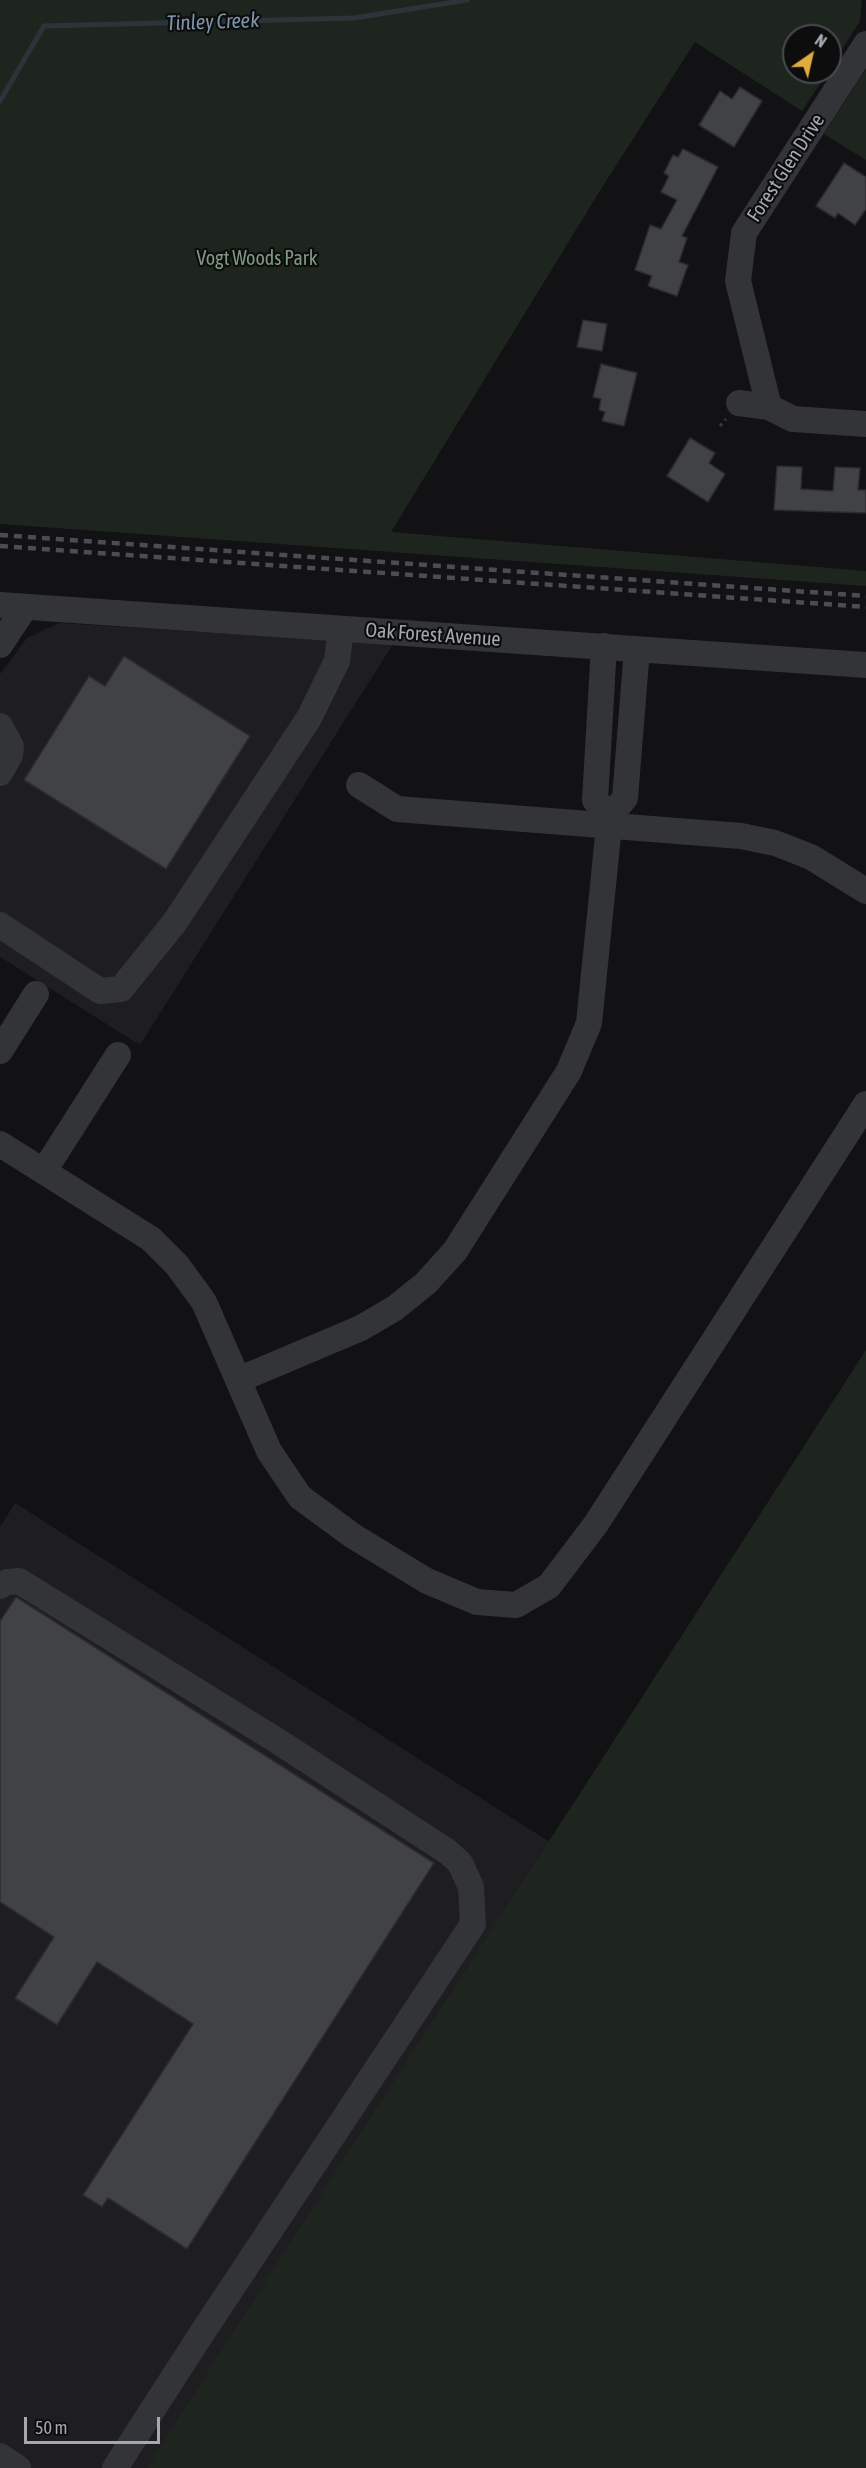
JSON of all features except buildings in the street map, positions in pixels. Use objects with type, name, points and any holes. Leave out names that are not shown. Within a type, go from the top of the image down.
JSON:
[{"type":"street","name":"Forest Glen Drive","points":[[769,407],[738,281],[744,233],[866,44]]},
{"type":"street","points":[[739,403],[769,407],[793,419],[866,424]]},
{"type":"street","points":[[0,645],[12,606]]},
{"type":"street","name":"Oak Forest Avenue","points":[[12,606],[866,665]]},
{"type":"street","points":[[0,925],[100,991],[121,989],[176,922],[309,718],[337,661],[341,628]]},
{"type":"street","points":[[604,646],[595,800],[609,821]]},
{"type":"street","points":[[238,1380],[361,1328],[395,1308],[426,1283],[455,1251],[569,1071],[589,1023],[609,821],[625,798],[637,649]]},
{"type":"street","points":[[0,726],[11,746],[10,754],[0,773]]},
{"type":"street","points":[[359,785],[397,809],[609,821],[741,836],[775,843],[811,857],[866,891]]},
{"type":"street","points":[[0,1051],[36,994]]},
{"type":"street","points":[[44,1171],[118,1055]]},
{"type":"street","points":[[0,1144],[151,1239],[177,1265],[204,1302],[269,1451],[300,1497],[353,1536],[427,1581],[477,1602],[516,1605],[549,1586],[596,1524],[866,1104]]},
{"type":"street","points":[[0,1586],[7,1582],[19,1581],[276,1740],[448,1852],[460,1863],[471,1887],[473,1924],[202,2332],[116,2468]]},
{"type":"street","points":[[0,2456],[18,2468]]},
{"type":"shaded area","points":[[59,623],[393,644],[140,1045],[0,957],[0,674],[27,638]]},
{"type":"shaded area","points":[[15,1503],[550,1842],[148,2468],[0,2468],[0,1527]]},
{"type":"green space","name":"Vogt Woods Park","points":[[0,0],[862,0],[860,21],[842,49],[842,24],[782,24],[782,84],[820,84],[802,111],[695,42],[601,189],[391,532],[866,571],[866,586],[0,524]]},
{"type":"green space","points":[[866,69],[866,160],[824,134]]},
{"type":"green space","points":[[866,1350],[866,2468],[147,2468],[333,2176]]},
{"type":"waterway","name":"Tinley Creek","points":[[0,101],[44,26],[354,18],[467,0]]},
{"type":"railway","points":[[0,535],[866,596]]},
{"type":"railway","points":[[0,546],[866,607]]}]
